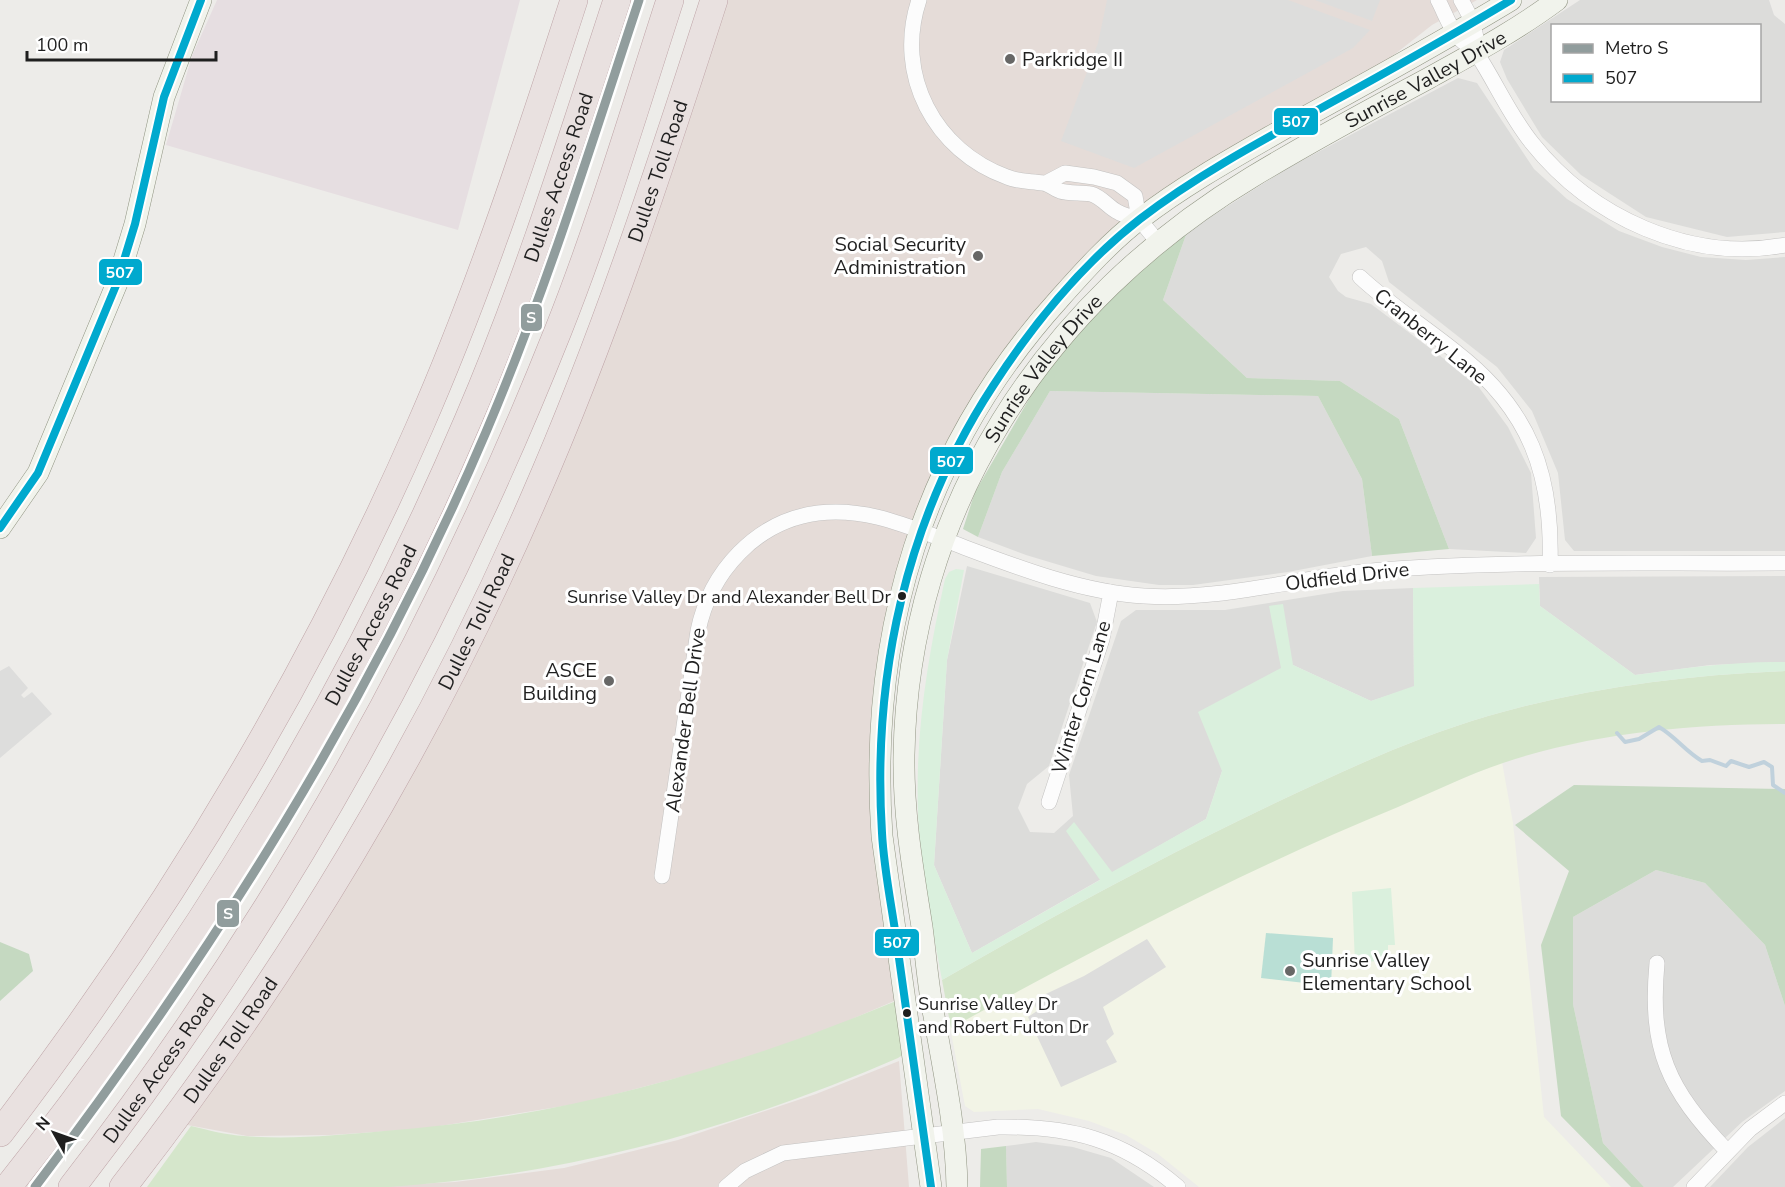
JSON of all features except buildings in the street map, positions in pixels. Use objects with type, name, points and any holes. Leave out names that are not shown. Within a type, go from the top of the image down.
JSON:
[{"type":"highway","points":[[0,1132],[80,1026],[182,875],[264,736],[349,577],[419,427],[485,263],[574,0]]},
{"type":"highway","name":"Dulles Access Road","points":[[8,1187],[69,1108],[144,1004],[246,850],[327,710],[415,539],[468,421],[539,236],[616,0]]},
{"type":"highway","name":"Dulles Access Road","points":[[72,1187],[127,1115],[217,987],[311,839],[388,702],[451,577],[559,328],[603,207],[670,0]]},
{"type":"highway","name":"Dulles Toll Road","points":[[123,1187],[177,1116],[257,1002],[357,844],[432,707],[505,561],[534,498],[597,345],[714,0]]},
{"type":"main road","points":[[0,528],[38,473],[117,283],[133,231],[164,97],[201,0]]},
{"type":"main road","name":"Sunrise Valley Drive","points":[[931,1187],[926,1135],[887,878],[878,778],[880,720],[887,658],[905,575],[920,531],[961,436],[994,381],[1054,304],[1140,219],[1246,151],[1455,34],[1511,0]]},
{"type":"main road","name":"Sunrise Valley Drive","points":[[957,1187],[954,1132],[944,1065],[933,1016],[906,822],[904,756],[911,676],[918,638],[944,540],[976,464],[1034,370],[1096,299],[1157,241],[1254,176],[1476,52],[1557,0]]},
{"type":"street","points":[[919,0],[912,43],[916,75],[923,101],[942,134],[964,154],[986,169],[1010,178],[1046,183],[1059,191],[1093,194],[1117,212],[1140,219]]},
{"type":"street","points":[[1438,0],[1455,34],[1476,52],[1531,142],[1551,166],[1593,201],[1643,228],[1697,244],[1758,248],[1785,245]]},
{"type":"street","points":[[1461,0],[1473,22],[1477,39],[1476,52]]},
{"type":"street","points":[[1046,183],[1065,173],[1117,183],[1134,196],[1140,219],[1157,241]]},
{"type":"street","name":"Cranberry Lane","points":[[1360,277],[1377,293],[1459,354],[1488,380],[1506,401],[1532,446],[1544,480],[1549,506],[1550,565]]},
{"type":"street","name":"Alexander Bell Drive","points":[[662,876],[701,616],[717,580],[729,564],[760,534],[787,521],[816,513],[858,512],[920,531]]},
{"type":"street","name":"Oldfield Drive","points":[[920,531],[1046,576],[1111,592],[1177,597],[1212,595],[1381,570],[1550,565],[1785,563]]},
{"type":"street","name":"Winter Corn Lane","points":[[1049,801],[1102,639],[1111,592]]},
{"type":"street","points":[[1657,963],[1654,1015],[1667,1070],[1693,1115],[1727,1151]]},
{"type":"street","points":[[1694,1187],[1750,1129],[1785,1103]]},
{"type":"street","points":[[726,1187],[745,1171],[783,1153],[926,1135],[1025,1127],[1060,1130],[1089,1136],[1131,1152],[1178,1187]]},
{"type":"shaded area","points":[[217,0],[520,0],[458,230],[166,145],[192,56]]},
{"type":"shaded area","points":[[712,0],[1477,0],[1432,25],[1376,69],[1159,206],[1024,338],[940,481],[879,726],[908,995],[838,1025],[734,1063],[582,1103],[421,1129],[330,1135],[247,1136],[171,1122],[263,991],[503,566]]},
{"type":"shaded area","points":[[1107,0],[1288,0],[1370,30],[1353,48],[1134,168],[1061,141],[1098,43]]},
{"type":"shaded area","points":[[1315,0],[1380,0],[1372,21]]},
{"type":"shaded area","points":[[1580,0],[1769,0],[1774,15],[1785,24],[1785,232],[1727,237],[1646,217],[1581,175],[1542,137],[1507,79],[1500,62],[1504,50]]},
{"type":"shaded area","points":[[1458,78],[1477,83],[1534,169],[1567,199],[1619,231],[1662,247],[1701,257],[1746,260],[1785,257],[1785,551],[1574,551],[1565,540],[1558,473],[1532,411],[1497,367],[1389,282],[1382,261],[1366,247],[1341,254],[1329,277],[1338,291],[1346,297],[1371,304],[1475,382],[1508,427],[1531,473],[1536,538],[1526,553],[1449,549],[1399,419],[1340,381],[1247,378],[1163,300],[1187,232],[1286,169]]},
{"type":"shaded area","points":[[1050,391],[1318,396],[1362,479],[1372,556],[1288,572],[1193,585],[1159,585],[1096,576],[1026,555],[978,537],[1002,472]]},
{"type":"shaded area","points":[[967,566],[1090,603],[1097,622],[1049,766],[1027,784],[1018,808],[1030,832],[1054,833],[1073,816],[1069,775],[1121,621],[1136,610],[1225,610],[1343,591],[1413,588],[1414,687],[1371,701],[1293,665],[1222,771],[1206,819],[972,953],[934,865],[947,660]]},
{"type":"shaded area","points":[[1785,576],[1785,662],[1710,665],[1635,675],[1540,606],[1539,577]]},
{"type":"shaded area","points":[[9,666],[28,688],[21,695],[24,698],[32,692],[52,714],[0,758],[0,671]]},
{"type":"shaded area","name":"Sunrise Valley Elementary School","points":[[1502,762],[1513,823],[1544,1117],[1611,1187],[1199,1187],[1158,1154],[1126,1135],[1089,1121],[1038,1109],[974,1112],[965,1106],[950,1027],[1017,989],[1222,884],[1360,821]]},
{"type":"shaded area","points":[[1656,870],[1705,883],[1765,945],[1785,1006],[1785,1091],[1742,1122],[1673,1187],[1644,1187],[1603,1143],[1573,1004],[1573,917]]},
{"type":"shaded area","points":[[1147,939],[1166,967],[1103,1007],[1114,1034],[1106,1041],[1117,1062],[1061,1087],[1028,1017],[1037,1011],[1033,1000],[1084,976]]},
{"type":"shaded area","points":[[899,1061],[909,1187],[358,1187],[455,1182],[564,1168],[678,1140],[816,1094]]},
{"type":"shaded area","points":[[1785,1118],[1785,1187],[1710,1187],[1748,1147]]},
{"type":"shaded area","points":[[1036,1142],[1073,1147],[1111,1158],[1154,1187],[1007,1187],[1006,1146]]},
{"type":"green space","points":[[1187,232],[1163,300],[1247,378],[1340,381],[1399,419],[1449,549],[1372,556],[1362,479],[1318,396],[1050,391],[1002,472],[978,537],[963,529],[975,492],[1039,382],[1106,301]]},
{"type":"green space","points":[[956,569],[964,570],[947,660],[934,865],[972,953],[1100,880],[1066,831],[1074,822],[1112,872],[1206,819],[1222,771],[1198,712],[1281,668],[1269,606],[1283,604],[1293,665],[1371,701],[1414,686],[1413,588],[1539,584],[1540,606],[1635,675],[1766,662],[1785,662],[1785,671],[1635,684],[1524,706],[1433,734],[1326,779],[1189,845],[942,980],[921,855],[918,783],[921,724],[928,666],[945,579],[949,572]]},
{"type":"green space","points":[[1785,671],[1785,724],[1678,728],[1607,737],[1537,753],[1490,768],[1341,831],[1227,884],[951,1028],[942,980],[1189,845],[1379,756],[1433,734],[1488,716],[1561,698],[1635,684]]},
{"type":"green space","points":[[1574,785],[1785,789],[1785,1006],[1765,945],[1705,883],[1656,870],[1573,917],[1573,1004],[1603,1143],[1644,1187],[1631,1187],[1561,1116],[1541,945],[1569,871],[1515,825]]},
{"type":"green space","points":[[1391,888],[1395,945],[1388,945],[1388,960],[1355,963],[1352,892]]},
{"type":"green space","points":[[1266,933],[1333,938],[1331,986],[1261,978]]},
{"type":"green space","points":[[0,942],[29,954],[33,971],[0,1001]]},
{"type":"green space","points":[[896,1001],[904,1054],[898,1058],[775,1106],[649,1145],[520,1172],[389,1187],[147,1187],[191,1126],[237,1135],[297,1137],[450,1124],[516,1115],[645,1087],[709,1069],[834,1026]]},
{"type":"green space","points":[[1006,1146],[1007,1187],[980,1187],[981,1149]]},
{"type":"waterway","points":[[1617,733],[1625,742],[1639,739],[1659,727],[1702,761],[1710,760],[1726,766],[1731,761],[1749,767],[1764,762],[1772,767],[1773,785],[1785,793]]},
{"type":"metro line","name":"S","points":[[35,1187],[165,1008],[226,917],[340,728],[392,632],[441,533],[508,379],[567,218],[639,0]]},
{"type":"transit line","name":"507","points":[[0,528],[38,473],[117,283],[135,224],[164,97],[201,0]]},
{"type":"transit line","name":"507","points":[[931,1187],[885,862],[880,774],[883,716],[890,658],[901,600],[917,544],[938,490],[963,437],[993,386],[1041,319],[1078,276],[1140,219],[1229,160],[1511,0]]},
{"type":"place","name":"Parkridge II","points":[[1010,59]]},
{"type":"place","name":"Social Security Administration","points":[[978,256]]},
{"type":"place","name":"Sunrise Valley Dr and Alexander Bell Dr","points":[[902,596]]},
{"type":"place","name":"ASCE Building","points":[[609,681]]},
{"type":"place","name":"Sunrise Valley Elementary School","points":[[1290,971]]},
{"type":"place","name":"Sunrise Valley Dr and Robert Fulton Dr","points":[[907,1013]]}]
